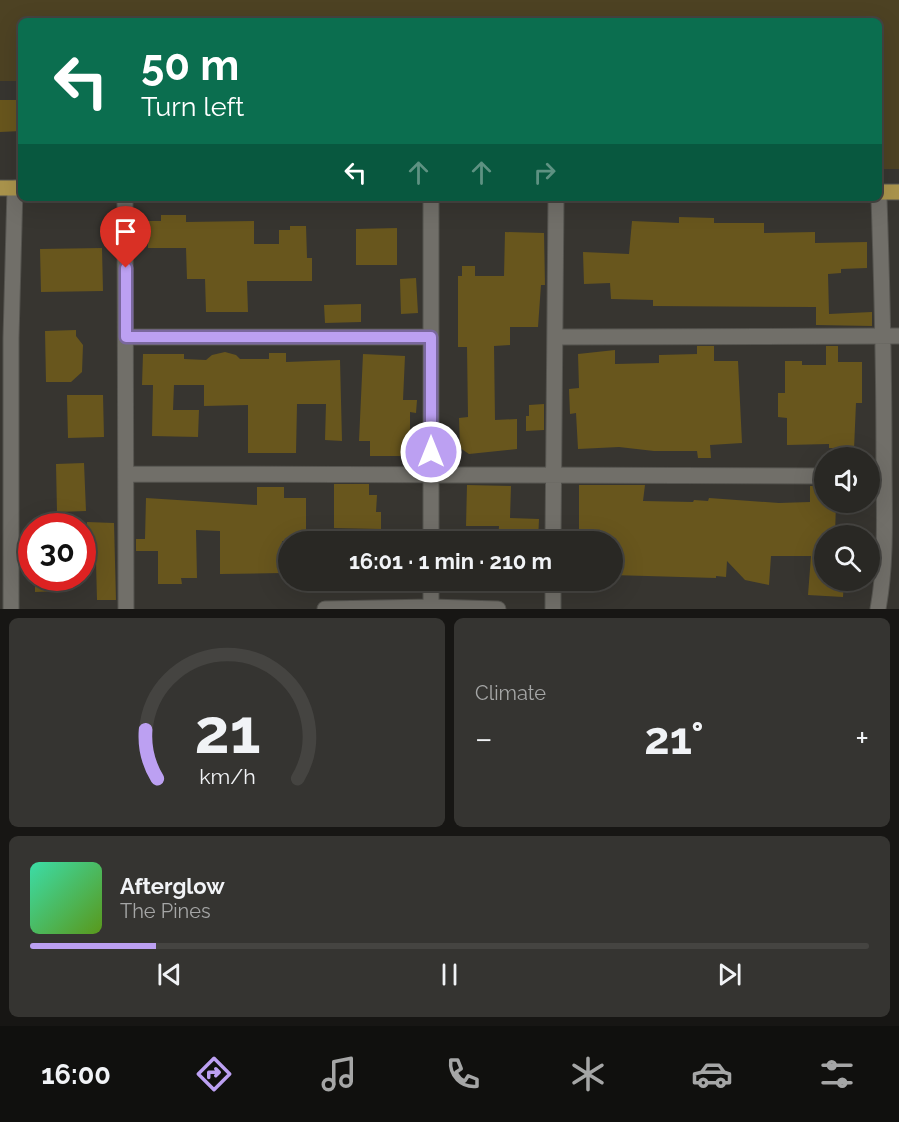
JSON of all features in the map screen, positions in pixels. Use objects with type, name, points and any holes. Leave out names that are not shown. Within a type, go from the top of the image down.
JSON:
[{"type":"main road","points":[[882,192],[899,192]]},
{"type":"street","points":[[11,609],[5,338],[12,188]]},
{"type":"street","points":[[125,201],[126,609]]},
{"type":"street","points":[[431,201],[431,531]]},
{"type":"street","points":[[554,531],[556,201]]},
{"type":"street","points":[[879,201],[892,336],[880,448]]},
{"type":"street","points":[[555,337],[892,336]]},
{"type":"street","points":[[126,337],[431,337]]},
{"type":"street","points":[[126,474],[814,476]]},
{"type":"street","points":[[878,609],[882,580],[879,513]]},
{"type":"street","points":[[431,591],[431,608]]},
{"type":"street","points":[[553,591],[553,609]]},
{"type":"street","points":[[324,609],[498,609]]},
{"type":"shaded area","points":[[0,0],[899,0],[899,169],[882,169],[882,18],[18,18],[18,81],[0,81]]},
{"type":"building","points":[[0,100],[18,100],[18,131],[0,132]]},
{"type":"building","points":[[161,215],[186,215],[186,222],[254,221],[254,244],[279,244],[279,230],[290,230],[290,226],[306,226],[307,258],[312,258],[312,281],[247,281],[248,312],[206,312],[205,279],[187,279],[186,248],[148,248],[148,221],[161,221]]},
{"type":"building","points":[[679,217],[714,218],[714,223],[764,223],[764,233],[815,232],[815,243],[867,242],[867,268],[841,269],[841,273],[828,274],[829,314],[872,312],[872,326],[816,325],[816,307],[653,306],[653,300],[611,299],[610,283],[584,284],[583,252],[629,254],[632,221],[679,223]]},
{"type":"building","points":[[397,228],[397,265],[356,265],[356,229]]},
{"type":"building","points":[[505,232],[544,233],[545,285],[541,285],[538,327],[510,327],[510,345],[494,346],[495,420],[517,419],[517,449],[469,454],[460,448],[459,418],[468,417],[467,347],[458,347],[458,276],[462,276],[462,266],[475,266],[475,276],[504,276]]},
{"type":"building","points":[[102,248],[103,291],[41,292],[40,249]]},
{"type":"building","points":[[416,278],[418,313],[401,314],[400,279]]},
{"type":"building","points":[[361,304],[361,322],[325,323],[324,305]]},
{"type":"building","points":[[76,330],[76,336],[83,345],[82,372],[71,382],[46,382],[45,331]]},
{"type":"building","points":[[697,346],[714,346],[714,361],[738,361],[742,443],[710,445],[711,458],[698,458],[697,451],[654,451],[619,447],[578,449],[576,413],[570,414],[569,389],[579,388],[578,354],[615,350],[615,364],[659,363],[659,355],[697,354]]},
{"type":"building","points":[[826,346],[838,346],[838,362],[862,362],[862,403],[856,403],[854,447],[829,447],[829,444],[787,445],[787,418],[778,417],[778,393],[785,393],[785,361],[802,361],[802,365],[826,365]]},
{"type":"building","points":[[225,352],[236,355],[240,359],[269,359],[269,353],[286,353],[286,362],[340,360],[342,441],[325,440],[326,404],[297,404],[296,453],[248,453],[248,405],[204,406],[204,385],[174,385],[173,410],[199,410],[198,437],[152,436],[153,385],[142,385],[143,354],[184,354],[184,359],[206,360],[212,355]]},
{"type":"building","points":[[363,354],[405,356],[403,400],[417,400],[416,413],[410,412],[410,456],[370,456],[370,441],[359,441]]},
{"type":"building","points":[[67,395],[103,395],[104,437],[68,438]]},
{"type":"building","points":[[544,404],[544,430],[526,431],[529,405]]},
{"type":"building","points":[[84,463],[86,511],[57,512],[56,464]]},
{"type":"building","points":[[334,484],[369,484],[369,495],[377,495],[376,512],[381,512],[381,529],[334,528]]},
{"type":"building","points":[[467,485],[511,486],[510,518],[539,519],[538,531],[499,531],[499,526],[466,526]]},
{"type":"building","points":[[579,485],[645,485],[643,501],[693,502],[694,500],[708,501],[709,498],[779,503],[810,502],[810,486],[814,486],[814,513],[836,513],[835,525],[814,525],[814,591],[843,591],[843,597],[808,595],[811,556],[771,556],[769,585],[745,580],[727,561],[726,577],[623,575],[623,531],[579,531]]},
{"type":"building","points":[[257,487],[284,487],[284,498],[306,498],[306,531],[278,531],[278,573],[220,574],[220,531],[196,530],[197,578],[181,578],[182,584],[158,584],[158,551],[136,551],[136,539],[145,539],[146,498],[257,505]]},
{"type":"building","points":[[96,522],[114,523],[116,600],[97,600]]},
{"type":"route","points":[[126,268],[126,337],[431,337],[431,452]]}]
